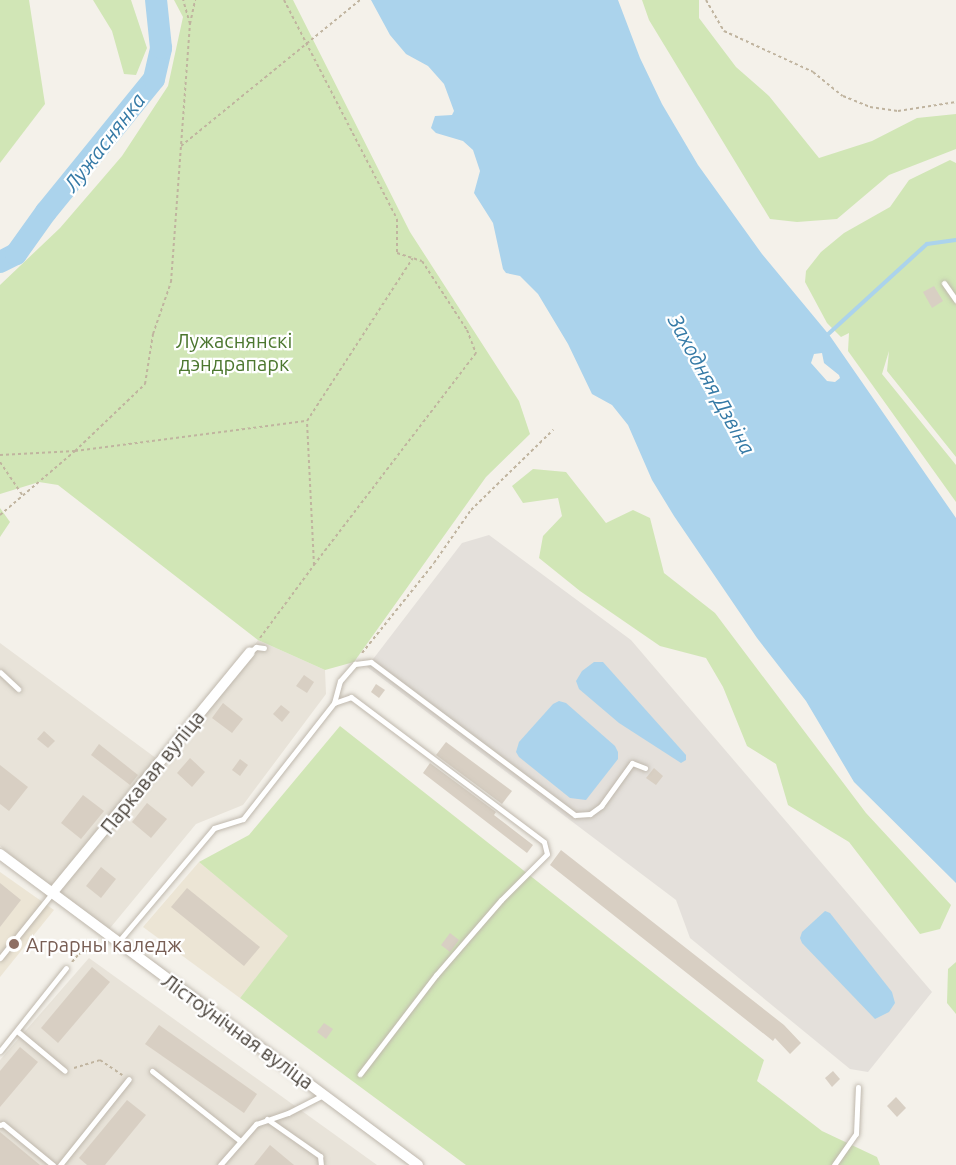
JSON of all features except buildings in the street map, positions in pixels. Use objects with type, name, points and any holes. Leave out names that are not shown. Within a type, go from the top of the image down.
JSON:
[{"type":"street","name":"Паркавая вуліца","points":[[53,892],[250,652]]},
{"type":"street","name":"Лістоўнічная вуліца","points":[[0,854],[418,1165]]},
{"type":"lane","points":[[944,283],[956,300]]},
{"type":"lane","points":[[250,652],[256,647],[264,648]]},
{"type":"lane","points":[[118,942],[213,828],[243,819],[334,702],[340,681],[355,664],[371,662],[575,815],[590,814],[601,806],[632,763],[645,768]]},
{"type":"lane","points":[[0,672],[18,689]]},
{"type":"lane","points":[[334,702],[351,698],[544,842],[547,854],[501,900],[436,975],[360,1074]]},
{"type":"lane","points":[[0,958],[53,892]]},
{"type":"lane","points":[[0,1051],[66,968]]},
{"type":"lane","points":[[17,1031],[65,1071]]},
{"type":"lane","points":[[152,1071],[239,1140]]},
{"type":"lane","points":[[60,1165],[129,1079]]},
{"type":"lane","points":[[834,1165],[856,1134],[858,1087]]},
{"type":"lane","points":[[220,1165],[239,1140],[256,1124],[288,1113],[324,1094]]},
{"type":"lane","points":[[267,1119],[320,1156],[321,1165]]},
{"type":"lane","points":[[0,1125],[3,1124],[53,1165]]},
{"type":"path","points":[[183,0],[190,24]]},
{"type":"path","points":[[0,515],[75,451],[145,384],[153,334],[171,282],[190,24],[195,0]]},
{"type":"path","points":[[250,652],[476,353],[467,330],[422,261],[397,253],[397,219],[284,0]]},
{"type":"path","points":[[181,146],[360,0]]},
{"type":"path","points":[[706,0],[724,31],[813,72],[843,96],[870,107],[898,111],[956,102]]},
{"type":"path","points":[[314,565],[307,421],[413,258]]},
{"type":"path","points":[[0,455],[75,451],[307,421]]},
{"type":"path","points":[[355,664],[434,563],[471,510],[553,430]]},
{"type":"path","points":[[0,462],[23,496]]},
{"type":"path","points":[[66,968],[79,954],[118,942]]},
{"type":"path","points":[[65,1071],[100,1060],[129,1079]]},
{"type":"shaded area","points":[[489,535],[631,640],[932,992],[868,1072],[850,1069],[690,938],[676,900],[367,667],[462,543]]},
{"type":"shaded area","points":[[258,640],[325,670],[326,694],[243,805],[196,824],[106,933],[0,846],[0,643],[168,767]]},
{"type":"shaded area","points":[[199,862],[289,936],[240,998],[143,927]]},
{"type":"shaded area","name":"Аграрны каледж","points":[[0,872],[54,910],[0,977]]},
{"type":"shaded area","points":[[89,958],[377,1165],[0,1165],[0,1060]]},
{"type":"green space","points":[[0,0],[29,0],[45,104],[0,163]]},
{"type":"green space","points":[[93,0],[131,0],[147,48],[136,75],[124,74],[112,31]]},
{"type":"green space","name":"Лужаснянскі дэндрапарк","points":[[174,0],[293,0],[410,232],[519,401],[530,434],[486,477],[354,662],[325,670],[258,640],[58,485],[39,482],[0,494],[0,285],[60,228],[122,156],[168,86],[183,17]]},
{"type":"green space","points":[[642,0],[699,0],[699,18],[736,67],[769,96],[819,158],[872,141],[917,118],[956,114],[956,149],[889,175],[837,219],[797,222],[770,219],[649,20]]},
{"type":"green space","points":[[950,160],[956,163],[956,457],[887,371],[889,351],[882,374],[956,465],[956,502],[848,351],[849,333],[841,337],[827,323],[805,282],[806,271],[821,252],[844,233],[890,207],[909,180]]},
{"type":"green space","points":[[533,469],[566,472],[606,523],[633,510],[650,518],[664,573],[715,613],[866,813],[951,905],[940,929],[920,934],[849,842],[788,805],[776,764],[747,746],[723,687],[706,658],[660,646],[580,591],[539,558],[543,536],[562,516],[558,498],[523,503],[512,486]]},
{"type":"green space","points":[[0,508],[10,522],[0,537]]},
{"type":"green space","points":[[340,726],[764,1060],[757,1081],[822,1131],[877,1157],[880,1165],[466,1165],[240,998],[288,936],[199,862],[249,835]]},
{"type":"green space","points":[[956,962],[956,1014],[947,1003],[948,969]]},
{"type":"water","name":"Заходняя Дзвіна","points":[[371,0],[618,0],[640,58],[662,104],[698,165],[762,254],[830,336],[956,518],[956,883],[854,782],[806,701],[757,638],[674,516],[652,480],[628,425],[612,405],[592,394],[568,344],[538,294],[520,276],[506,273],[503,269],[493,223],[474,193],[480,171],[473,150],[463,141],[436,133],[431,128],[435,116],[452,115],[454,111],[444,84],[428,66],[406,54],[390,35]],"holes":[[[822,353],[824,363],[839,375],[840,378],[835,382],[827,381],[811,363],[814,354]]]},
{"type":"water","points":[[594,662],[603,662],[686,755],[686,760],[681,763],[619,723],[579,689],[576,681],[582,671]]},
{"type":"water","points":[[559,701],[566,703],[615,746],[618,752],[618,759],[586,800],[570,798],[519,757],[516,752],[519,742],[553,704]]},
{"type":"water","points":[[825,911],[830,913],[892,992],[895,1003],[889,1012],[875,1019],[802,943],[800,938],[802,932]]},
{"type":"waterway","name":"Лужаснянка","points":[[0,262],[16,254],[46,212],[154,79],[161,48],[156,0]]},
{"type":"waterway","points":[[825,337],[927,244],[956,240]]},
{"type":"place","name":"Аграрны каледж","points":[[14,944]]}]
